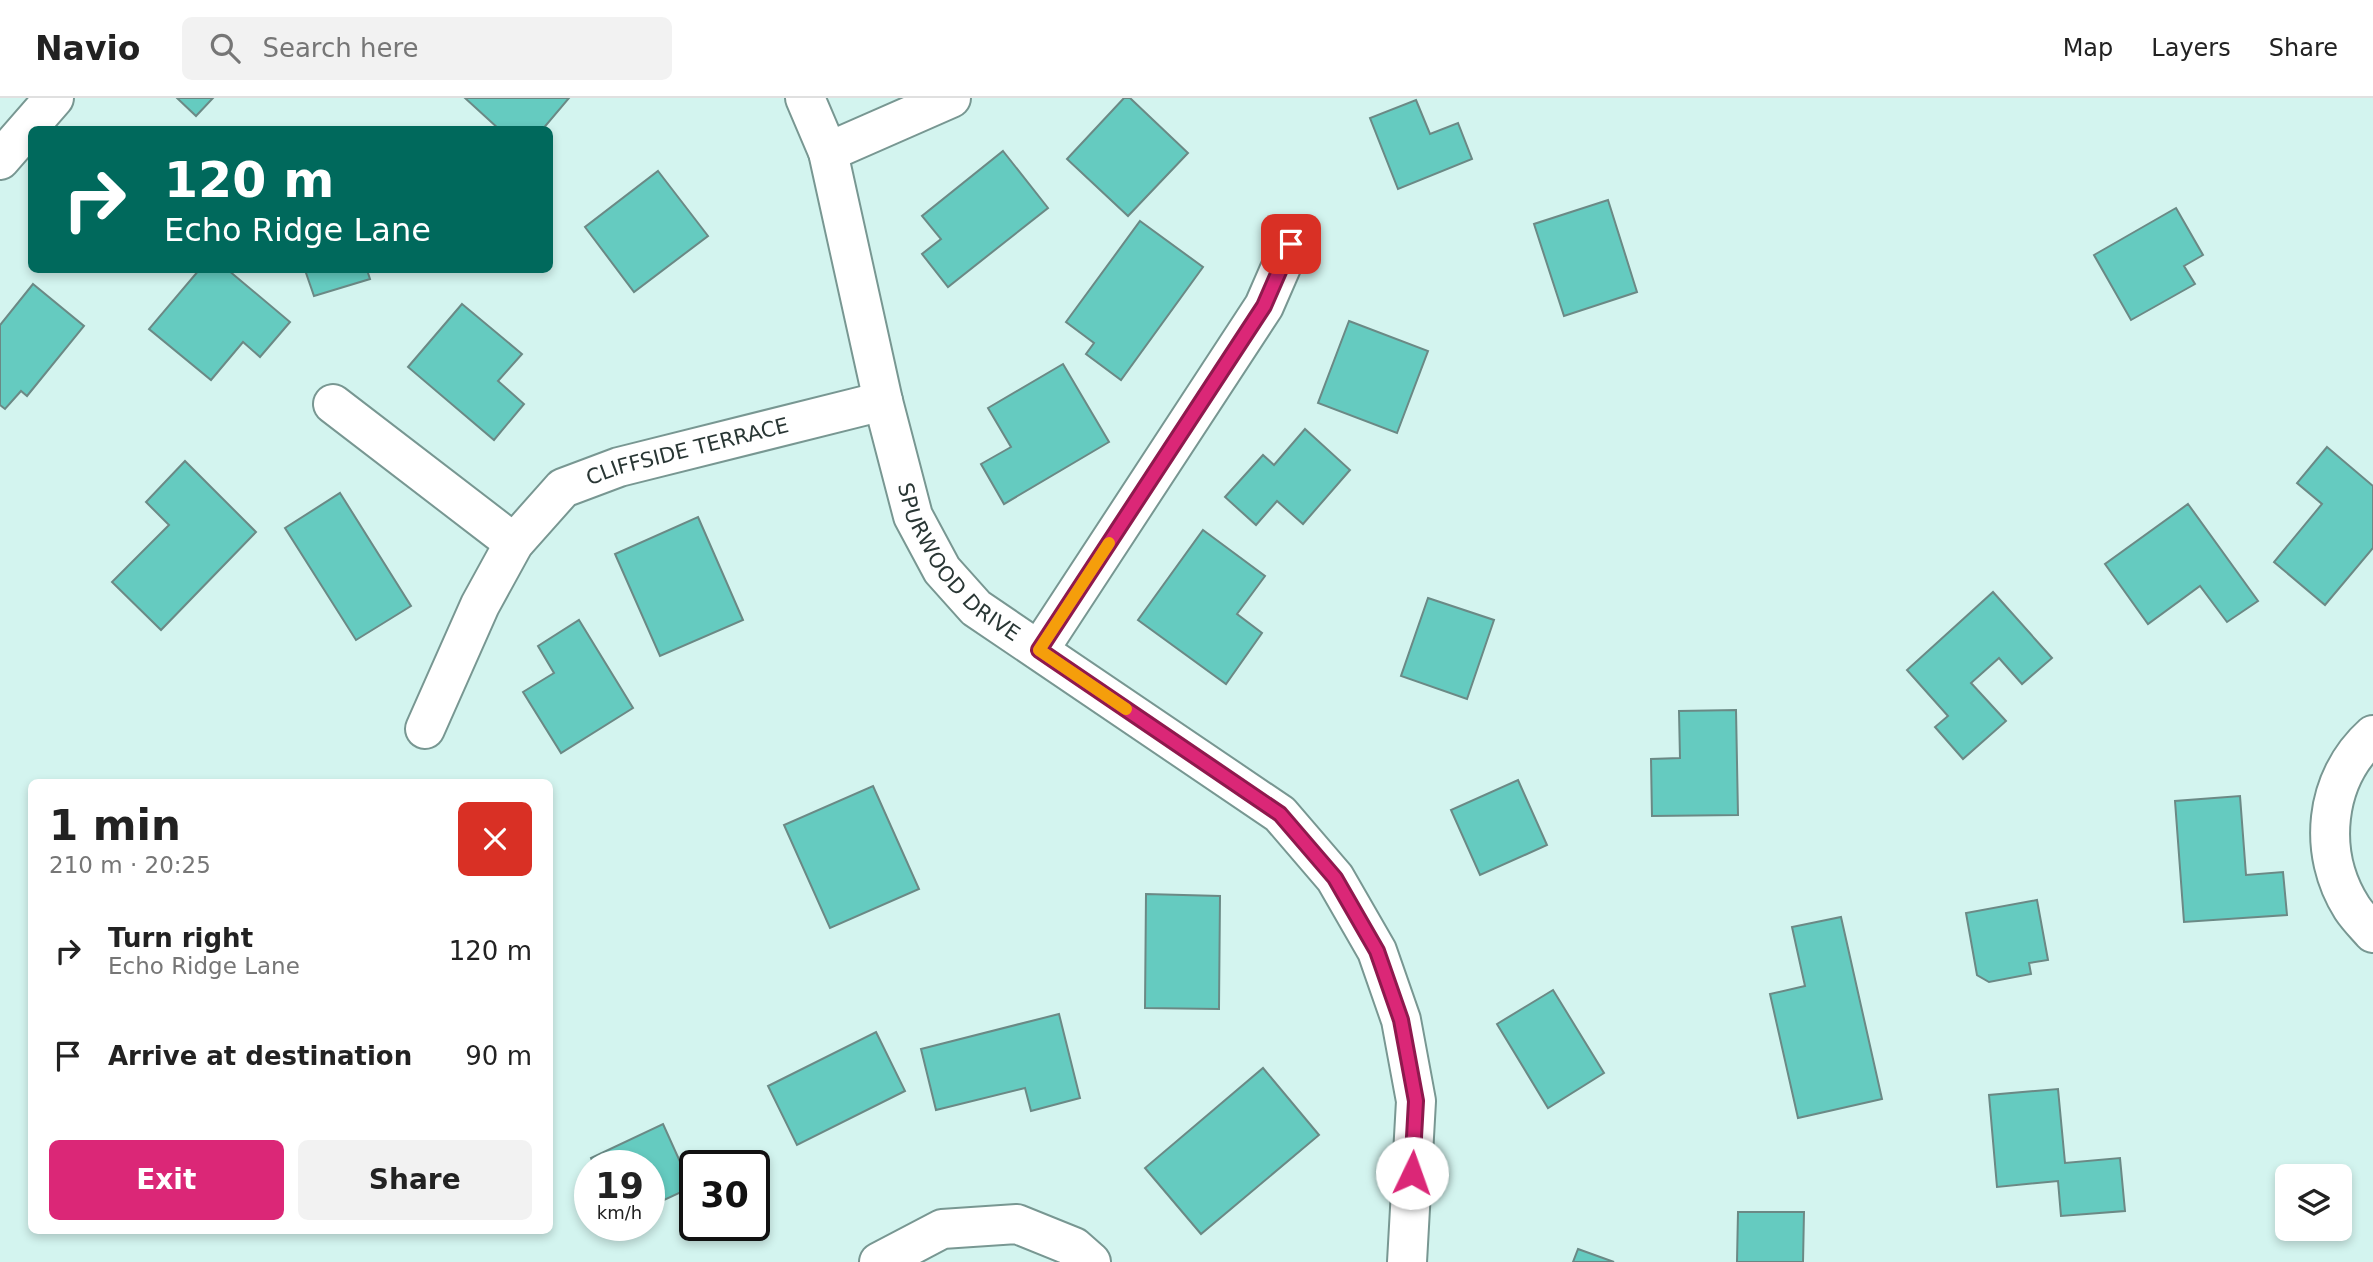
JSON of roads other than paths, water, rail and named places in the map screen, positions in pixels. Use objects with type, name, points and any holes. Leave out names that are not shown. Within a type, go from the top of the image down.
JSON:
[{"type":"street","points":[[30,126],[54,98]]},
{"type":"street","name":"SPURWOOD DRIVE","points":[[806,98],[828,152],[883,401],[913,516],[942,570],[976,608],[1280,814],[1335,878],[1377,951],[1401,1020],[1416,1101],[1407,1262]]},
{"type":"street","points":[[828,152],[951,98]]},
{"type":"street","points":[[0,160],[28,128]]},
{"type":"street","points":[[1039,650],[1264,306],[1291,244]]},
{"type":"street","name":"CLIFFSIDE TERRACE","points":[[425,729],[480,605],[514,543],[563,488],[619,467],[883,401]]},
{"type":"street","points":[[333,404],[514,543]]},
{"type":"street","points":[[2373,735],[2348,765],[2334,795],[2329,831],[2337,877],[2352,908],[2373,933]]},
{"type":"street","points":[[879,1262],[942,1229],[1017,1224],[1074,1247],[1091,1262]]}]
